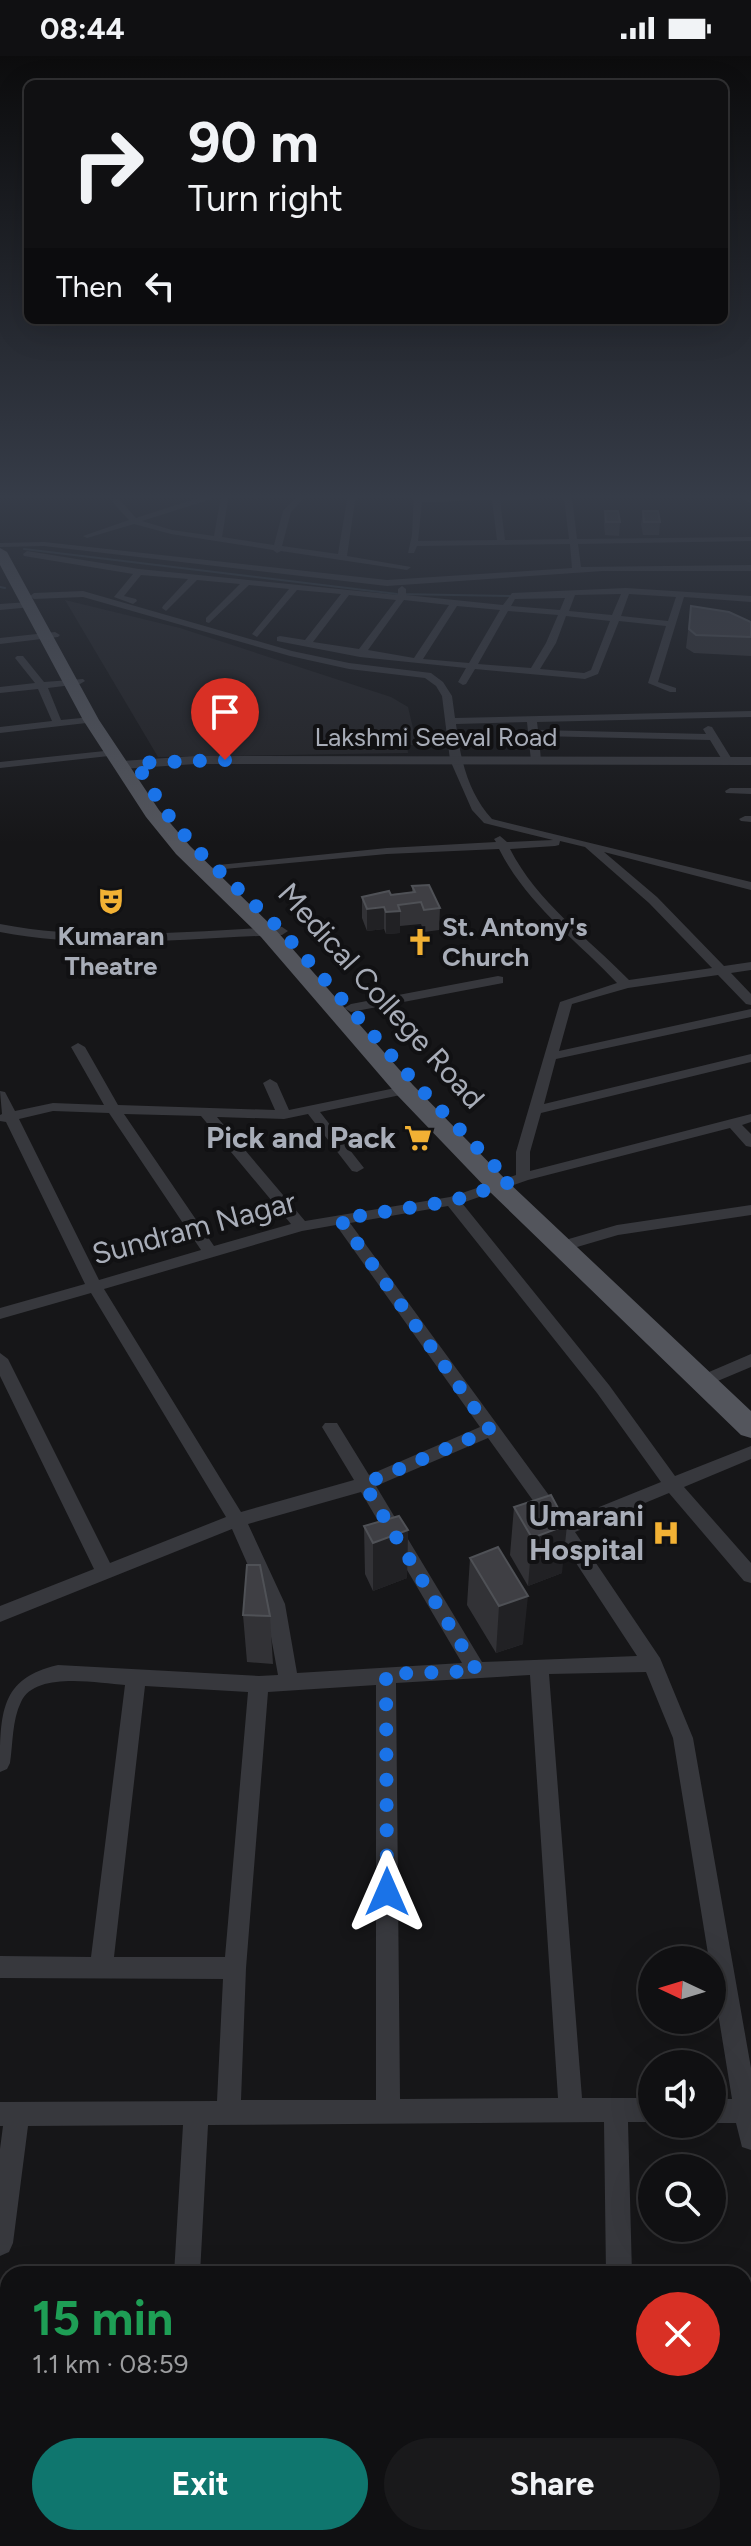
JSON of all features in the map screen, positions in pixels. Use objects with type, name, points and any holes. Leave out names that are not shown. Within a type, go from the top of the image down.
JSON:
[{"type":"main road","name":"Medical College Road","points":[[33,610],[124,761],[183,850],[275,932],[351,1008],[418,1086],[567,1244],[708,1379],[751,1428]]},
{"type":"main road","name":"Medical College Road","points":[[75,682],[91,720],[124,761]]},
{"type":"main road","name":"Medical College Road","points":[[158,812],[218,868],[275,932],[405,1090],[511,1182]]},
{"type":"main road","name":"Medical College Road","points":[[708,1379],[751,1408]]},
{"type":"street","points":[[140,610],[290,653],[349,666],[428,675],[440,684],[447,696],[455,760],[476,808],[494,824],[503,847],[523,881],[558,921],[626,984]]},
{"type":"street","points":[[174,610],[257,634],[360,654],[473,667],[592,675],[619,610]]},
{"type":"street","points":[[209,620],[219,610]]},
{"type":"street","points":[[257,634],[276,610]]},
{"type":"street","points":[[306,645],[333,610]]},
{"type":"street","points":[[360,654],[389,610]]},
{"type":"street","points":[[417,661],[450,610]]},
{"type":"street","points":[[463,682],[505,610]]},
{"type":"street","points":[[546,610],[673,624]]},
{"type":"street","points":[[673,690],[653,683],[677,610]]},
{"type":"street","points":[[533,672],[551,643],[563,612]]},
{"type":"street","points":[[0,641],[50,636]]},
{"type":"street","points":[[20,658],[42,686],[58,724]]},
{"type":"street","points":[[0,690],[75,682]]},
{"type":"street","points":[[451,721],[751,714]]},
{"type":"street","points":[[697,715],[728,761]]},
{"type":"street","points":[[532,719],[536,761]]},
{"type":"street","points":[[0,730],[91,720]]},
{"type":"street","points":[[534,733],[713,737]]},
{"type":"street","name":"Lakshmi Seeval Road","points":[[0,765],[195,760],[751,761]]},
{"type":"street","points":[[730,791],[751,791]]},
{"type":"street","points":[[494,824],[751,886]]},
{"type":"street","points":[[218,868],[387,851],[571,841]]},
{"type":"street","points":[[589,845],[653,900],[725,970],[751,1001]]},
{"type":"street","points":[[0,928],[25,933],[123,937],[275,932]]},
{"type":"street","points":[[511,1182],[536,1110],[566,1002],[626,984],[751,966]]},
{"type":"street","points":[[351,1008],[498,980]]},
{"type":"street","points":[[549,1057],[751,1013]]},
{"type":"street","points":[[78,1047],[113,1108],[209,1250]]},
{"type":"street","points":[[536,1110],[751,1058]]},
{"type":"street","points":[[270,1083],[284,1115]]},
{"type":"street","points":[[5,1118],[53,1107],[284,1115],[313,1112],[405,1090]]},
{"type":"street","points":[[0,1095],[5,1118],[94,1285],[237,1520],[275,1604],[289,1682]]},
{"type":"street","points":[[205,1112],[301,1226]]},
{"type":"street","points":[[313,1112],[357,1168]]},
{"type":"street","name":"Sundram Nagar","points":[[0,1314],[209,1250],[301,1226],[452,1201],[511,1182],[751,1118]]},
{"type":"street","points":[[732,1122],[751,1143]]},
{"type":"street","points":[[452,1201],[603,1389],[674,1487],[751,1576]]},
{"type":"street","points":[[567,1244],[617,1230],[751,1210]]},
{"type":"street","points":[[340,1219],[563,1529],[653,1664],[683,1738],[751,2138]]},
{"type":"street","points":[[0,1359],[105,1572]]},
{"type":"street","points":[[708,1379],[751,1360]]},
{"type":"street","points":[[331,1427],[477,1671]]},
{"type":"street","points":[[0,1614],[237,1520],[364,1484],[490,1430]]},
{"type":"street","points":[[563,1529],[674,1487],[751,1452]]},
{"type":"street","points":[[0,1763],[10,1701],[17,1687],[33,1675],[58,1673],[259,1684],[539,1666],[653,1664]]},
{"type":"street","points":[[539,1666],[571,2112]]},
{"type":"street","points":[[386,1674],[388,2110]]},
{"type":"street","points":[[101,1967],[136,1679]]},
{"type":"street","points":[[229,2110],[235,1968],[259,1684]]},
{"type":"street","points":[[0,1967],[235,1968]]},
{"type":"street","points":[[616,2110],[619,2266]]},
{"type":"street","points":[[0,2243],[8,2113],[638,2110]]},
{"type":"street","points":[[726,2111],[748,2111]]},
{"type":"street","points":[[187,2266],[196,2113]]},
{"type":"shaded area","points":[[71,610],[107,610],[180,628],[391,697],[408,707],[417,745],[407,745],[408,753],[158,757]]},
{"type":"building","points":[[691,610],[718,610],[751,622],[751,637],[696,635],[689,629]]},
{"type":"building","points":[[429,885],[440,908],[424,910],[421,902],[398,905],[400,911],[386,912],[384,907],[367,909],[362,897],[389,891],[391,895],[415,892],[412,886]]},
{"type":"building","points":[[551,1495],[567,1525],[532,1538],[514,1507]]},
{"type":"building","points":[[399,1516],[408,1530],[373,1543],[364,1526]]},
{"type":"building","points":[[498,1547],[528,1596],[499,1606],[470,1558]]},
{"type":"building","points":[[247,1565],[260,1565],[270,1616],[243,1615]]},
{"type":"place","name":"Kumaran Theatre","points":[[111,901]]},
{"type":"place","name":"St. Antony's Church","points":[[420,942]]},
{"type":"place","name":"Pick and Pack","points":[[418,1138]]},
{"type":"place","name":"Umarani Hospital","points":[[666,1533]]},
{"type":"route","points":[[225,760],[136,763],[164,810],[195,848],[282,931],[418,1086],[510,1182],[452,1201],[340,1219],[490,1430],[364,1484],[477,1671],[386,1674],[387,1892]]}]
